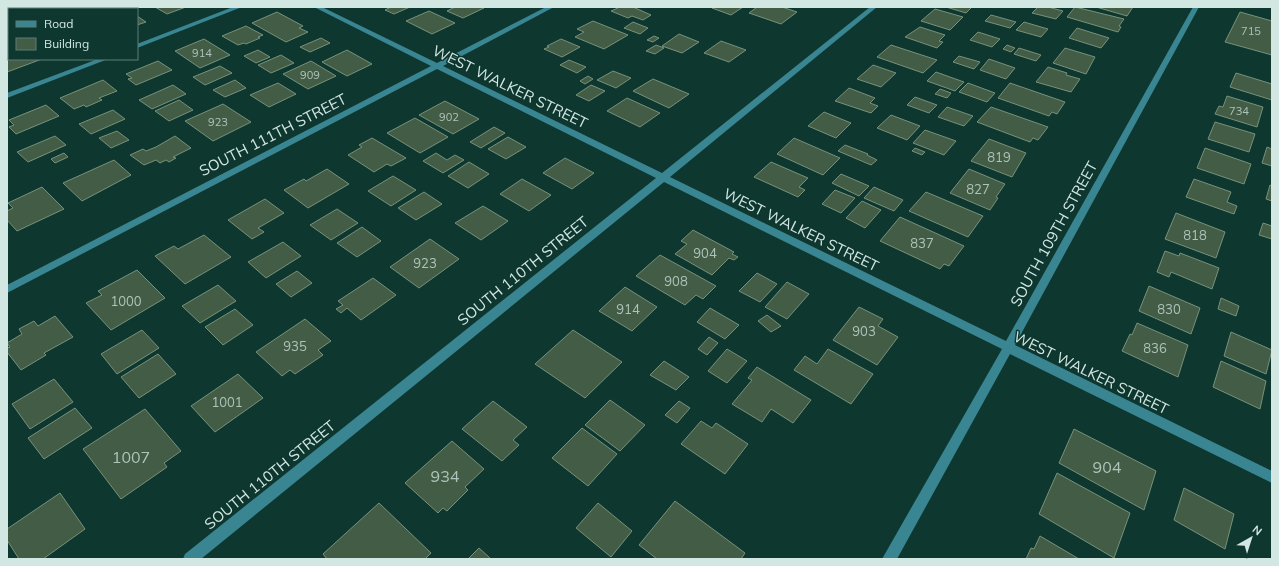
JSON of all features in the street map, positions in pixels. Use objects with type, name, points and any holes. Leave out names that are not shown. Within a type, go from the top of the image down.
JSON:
[{"type":"street","points":[[138,46],[239,7]]},
{"type":"street","name":"WEST WALKER STREET","points":[[317,7],[436,67],[1272,477]]},
{"type":"street","name":"SOUTH 111TH STREET","points":[[7,289],[551,7]]},
{"type":"street","name":"SOUTH 110TH STREET","points":[[190,559],[874,7]]},
{"type":"street","name":"SOUTH 109TH STREET","points":[[889,559],[1008,348],[1196,7]]},
{"type":"street","points":[[7,96],[101,60]]},
{"type":"building","points":[[7,7],[50,7],[8,8],[8,13]]},
{"type":"building","points":[[155,7],[186,7],[167,14]]},
{"type":"building","points":[[391,7],[410,7],[394,14],[385,10]]},
{"type":"building","points":[[455,7],[484,8],[463,18],[447,11]]},
{"type":"building","points":[[617,7],[633,7],[651,15],[643,20],[632,16],[628,18],[611,11],[618,8]]},
{"type":"building","points":[[743,7],[731,15],[712,8]]},
{"type":"building","points":[[757,7],[782,7],[797,12],[781,24],[749,13]]},
{"type":"building","points":[[946,7],[972,7],[966,13]]},
{"type":"building","points":[[1038,7],[1048,7],[1063,11],[1056,19],[1032,13]]},
{"type":"building","points":[[1075,7],[1124,19],[1119,26],[1121,27],[1118,32],[1067,17]]},
{"type":"building","points":[[1096,7],[1133,7],[1127,16]]},
{"type":"building","points":[[935,9],[963,17],[950,30],[921,21]]},
{"type":"building","points":[[429,11],[455,23],[432,34],[406,21]]},
{"type":"building","points":[[277,12],[303,26],[299,28],[308,32],[286,42],[252,23]]},
{"type":"building","points":[[1240,12],[1272,21],[1272,55],[1225,42]]},
{"type":"building","points":[[991,15],[1016,22],[1010,28],[985,21]]},
{"type":"building","points":[[138,17],[146,22],[138,25]]},
{"type":"building","points":[[593,21],[628,35],[604,49],[575,37],[584,32],[577,29]]},
{"type":"building","points":[[633,22],[648,28],[640,34],[624,28]]},
{"type":"building","points":[[1024,22],[1048,29],[1041,37],[1016,30]]},
{"type":"building","points":[[246,26],[263,35],[258,37],[260,38],[246,44],[244,43],[238,45],[222,36]]},
{"type":"building","points":[[920,27],[945,35],[939,41],[943,42],[937,48],[905,37]]},
{"type":"building","points":[[1077,28],[1109,38],[1101,48],[1069,38]]},
{"type":"building","points":[[978,32],[1000,39],[992,47],[970,40]]},
{"type":"building","points":[[679,34],[699,42],[682,53],[662,46]]},
{"type":"building","points":[[654,36],[659,38],[653,42],[647,40]]},
{"type":"building","points":[[321,38],[330,43],[310,52],[300,47]]},
{"type":"building","points":[[204,39],[230,55],[200,68],[175,51]]},
{"type":"building","points":[[561,39],[580,47],[562,57],[544,49]]},
{"type":"building","points":[[721,41],[746,50],[729,62],[704,53]]},
{"type":"building","points":[[656,45],[664,48],[655,54],[646,51]]},
{"type":"building","points":[[891,45],[937,60],[923,73],[877,57]]},
{"type":"building","points":[[1007,45],[1015,48],[1011,52],[1003,49]]},
{"type":"building","points":[[1019,48],[1041,55],[1036,61],[1014,54]]},
{"type":"building","points":[[1065,48],[1095,57],[1086,74],[1053,63]]},
{"type":"building","points":[[258,50],[270,57],[256,63],[244,56]]},
{"type":"building","points":[[347,50],[372,64],[347,76],[322,62]]},
{"type":"building","points":[[7,52],[8,60],[39,60],[7,72]]},
{"type":"building","points":[[281,55],[294,63],[271,73],[258,65]]},
{"type":"building","points":[[959,56],[980,62],[974,69],[953,62]]},
{"type":"building","points":[[989,59],[1015,68],[1006,79],[980,70]]},
{"type":"building","points":[[569,60],[586,67],[577,73],[560,65]]},
{"type":"building","points":[[158,61],[172,70],[136,85],[128,79],[132,78],[126,74]]},
{"type":"building","points":[[311,61],[336,76],[308,89],[283,74]]},
{"type":"building","points":[[873,65],[896,73],[881,87],[857,79]]},
{"type":"building","points":[[220,66],[232,73],[205,85],[193,77]]},
{"type":"building","points":[[1048,67],[1080,79],[1071,92],[1036,82]]},
{"type":"building","points":[[613,71],[631,78],[616,88],[597,80]]},
{"type":"building","points":[[936,72],[964,82],[955,91],[927,81]]},
{"type":"building","points":[[1236,73],[1272,84],[1272,100],[1230,87]]},
{"type":"building","points":[[588,76],[593,79],[585,84],[580,81]]},
{"type":"building","points":[[653,79],[689,94],[669,108],[633,91]]},
{"type":"building","points":[[103,80],[117,91],[99,98],[102,100],[86,107],[84,105],[74,109],[60,98]]},
{"type":"building","points":[[235,80],[246,88],[225,97],[213,90]]},
{"type":"building","points":[[278,83],[296,94],[269,107],[250,95]]},
{"type":"building","points":[[968,83],[995,93],[987,102],[959,92]]},
{"type":"building","points":[[1010,83],[1065,102],[1057,114],[1052,112],[1049,116],[998,98]]},
{"type":"building","points":[[173,85],[186,94],[152,109],[139,100]]},
{"type":"building","points":[[591,85],[605,91],[589,101],[576,95]]},
{"type":"building","points":[[849,88],[875,98],[870,103],[878,106],[871,113],[835,101]]},
{"type":"building","points":[[940,89],[951,93],[947,98],[935,94]]},
{"type":"building","points":[[1227,96],[1263,107],[1257,127],[1215,114],[1219,106],[1223,107]]},
{"type":"building","points":[[915,97],[937,105],[929,113],[907,105]]},
{"type":"building","points":[[627,98],[660,113],[640,127],[607,111]]},
{"type":"building","points":[[179,100],[193,110],[169,121],[155,111]]},
{"type":"building","points":[[445,101],[479,119],[453,134],[419,115]]},
{"type":"building","points":[[223,104],[251,122],[213,141],[185,121]]},
{"type":"building","points":[[46,105],[59,116],[16,134],[9,127],[14,125],[9,120]]},
{"type":"building","points":[[947,107],[973,116],[964,126],[938,117]]},
{"type":"building","points":[[991,107],[1048,127],[1038,140],[1033,138],[1030,142],[977,122]]},
{"type":"building","points":[[113,110],[125,119],[91,134],[79,124]]},
{"type":"building","points":[[824,112],[851,123],[836,138],[808,126]]},
{"type":"building","points":[[891,115],[920,126],[907,140],[877,128]]},
{"type":"building","points":[[415,118],[448,137],[420,153],[387,133]]},
{"type":"building","points":[[1215,122],[1255,134],[1249,152],[1208,139]]},
{"type":"building","points":[[494,127],[505,133],[481,148],[470,142]]},
{"type":"building","points":[[925,130],[956,141],[944,155],[913,143]]},
{"type":"building","points":[[117,131],[129,140],[111,148],[99,138]]},
{"type":"building","points":[[55,136],[66,145],[28,162],[17,152]]},
{"type":"building","points":[[175,136],[191,148],[173,157],[176,158],[169,162],[166,160],[160,163],[156,160],[144,165],[130,155],[143,149],[146,151],[156,147]]},
{"type":"building","points":[[508,137],[526,147],[506,159],[488,149]]},
{"type":"building","points":[[372,138],[406,158],[391,166],[387,164],[374,172],[348,155],[362,147],[359,145]]},
{"type":"building","points":[[794,138],[840,158],[823,175],[777,154]]},
{"type":"building","points":[[989,139],[1026,153],[1012,177],[971,161]]},
{"type":"building","points":[[845,145],[868,154],[867,155],[877,160],[871,165],[838,151]]},
{"type":"building","points":[[1267,147],[1272,149],[1272,166],[1262,163]]},
{"type":"building","points":[[915,148],[925,152],[922,155],[912,151]]},
{"type":"building","points":[[1205,148],[1251,164],[1244,184],[1197,168]]},
{"type":"building","points":[[64,153],[68,157],[55,163],[51,159]]},
{"type":"building","points":[[436,153],[447,160],[455,155],[464,160],[443,173],[423,161]]},
{"type":"building","points":[[565,158],[594,173],[572,189],[543,173]]},
{"type":"building","points":[[114,160],[131,175],[82,201],[63,183]]},
{"type":"building","points":[[469,162],[489,174],[468,188],[448,176]]},
{"type":"building","points":[[771,162],[808,178],[799,187],[805,190],[798,197],[754,177]]},
{"type":"building","points":[[327,169],[349,184],[308,208],[284,190],[304,179],[306,181]]},
{"type":"building","points":[[969,169],[1005,184],[996,197],[998,198],[990,210],[950,193]]},
{"type":"building","points":[[841,174],[869,186],[859,196],[832,183]]},
{"type":"building","points":[[393,176],[416,190],[391,206],[368,191]]},
{"type":"building","points":[[522,179],[551,195],[529,211],[500,194]]},
{"type":"building","points":[[1194,179],[1231,192],[1227,202],[1237,206],[1234,214],[1186,197]]},
{"type":"building","points":[[1270,185],[1272,186],[1272,201],[1266,199]]},
{"type":"building","points":[[42,187],[64,209],[17,231],[7,220],[7,211],[13,208],[8,203]]},
{"type":"building","points":[[874,187],[903,200],[894,211],[864,198]]},
{"type":"building","points":[[835,190],[855,198],[841,213],[822,204]]},
{"type":"building","points":[[424,192],[442,204],[416,220],[398,208]]},
{"type":"building","points":[[926,192],[983,216],[968,237],[909,211]]},
{"type":"building","points":[[265,199],[284,213],[258,228],[264,232],[252,239],[228,220]]},
{"type":"building","points":[[862,201],[881,210],[865,228],[846,218]]},
{"type":"building","points":[[483,206],[508,221],[481,240],[455,223]]},
{"type":"building","points":[[337,209],[358,223],[331,240],[310,225]]},
{"type":"building","points":[[1176,213],[1225,232],[1216,258],[1165,239]]},
{"type":"building","points":[[900,217],[964,246],[949,266],[944,264],[940,269],[880,241]]},
{"type":"building","points":[[1263,223],[1272,226],[1272,239],[1259,235]]},
{"type":"building","points":[[362,227],[381,241],[357,257],[337,243]]},
{"type":"building","points":[[693,230],[734,252],[732,254],[738,257],[734,260],[729,258],[712,275],[675,254],[687,244],[681,241]]},
{"type":"building","points":[[204,235],[231,257],[185,284],[155,256],[174,246],[178,249]]},
{"type":"building","points":[[430,239],[459,259],[419,288],[390,267]]},
{"type":"building","points":[[283,242],[301,256],[266,278],[248,262]]},
{"type":"building","points":[[1165,251],[1179,256],[1180,253],[1219,268],[1212,289],[1171,272],[1169,277],[1157,272]]},
{"type":"building","points":[[660,255],[716,286],[703,299],[696,295],[685,305],[636,276]]},
{"type":"building","points":[[137,270],[165,298],[111,330],[86,303],[102,295],[98,291]]},
{"type":"building","points":[[297,271],[312,283],[291,297],[276,284]]},
{"type":"building","points":[[757,273],[777,284],[760,302],[739,291]]},
{"type":"building","points":[[373,278],[396,295],[361,320],[347,308],[341,313],[336,309],[343,305],[338,301]]},
{"type":"building","points":[[787,282],[809,294],[787,319],[765,307]]},
{"type":"building","points":[[218,285],[236,301],[200,323],[182,306]]},
{"type":"building","points":[[1149,286],[1200,308],[1191,334],[1139,311]]},
{"type":"building","points":[[625,287],[657,307],[632,331],[599,311]]},
{"type":"building","points":[[1221,298],[1239,306],[1236,316],[1218,309]]},
{"type":"building","points":[[859,307],[883,319],[878,326],[898,337],[877,365],[833,340]]},
{"type":"building","points":[[710,308],[739,325],[725,339],[697,322]]},
{"type":"building","points":[[235,309],[253,325],[223,345],[205,327]]},
{"type":"building","points":[[767,315],[781,326],[771,332],[758,321]]},
{"type":"building","points":[[55,316],[73,337],[44,353],[46,355],[21,370],[7,352],[7,348],[10,347],[7,343],[22,334],[19,329],[34,321],[38,326]]},
{"type":"building","points":[[305,319],[331,341],[318,350],[323,355],[295,374],[290,370],[282,376],[256,352]]},
{"type":"building","points":[[1137,323],[1188,345],[1178,377],[1122,351],[1130,334],[1132,335]]},
{"type":"building","points":[[142,330],[159,348],[117,374],[101,354]]},
{"type":"building","points":[[573,330],[622,362],[585,398],[535,364]]},
{"type":"building","points":[[1231,332],[1272,350],[1266,374],[1224,356]]},
{"type":"building","points":[[709,337],[718,343],[707,355],[698,349]]},
{"type":"building","points":[[727,349],[747,361],[727,383],[708,371]]},
{"type":"building","points":[[828,349],[873,374],[851,404],[794,370],[805,356],[817,364]]},
{"type":"building","points":[[158,354],[176,374],[139,398],[121,377]]},
{"type":"building","points":[[664,361],[689,377],[676,390],[650,375]]},
{"type":"building","points":[[1221,361],[1266,381],[1260,409],[1213,387]]},
{"type":"building","points":[[757,367],[811,400],[793,423],[771,409],[762,422],[732,404],[752,380],[748,378]]},
{"type":"building","points":[[238,374],[263,398],[215,432],[191,406]]},
{"type":"building","points":[[54,379],[73,402],[30,429],[12,404]]},
{"type":"building","points":[[610,400],[645,425],[620,451],[585,425]]},
{"type":"building","points":[[493,401],[527,427],[513,440],[519,445],[502,461],[462,429]]},
{"type":"building","points":[[679,401],[690,408],[677,423],[665,415]]},
{"type":"building","points":[[75,408],[92,428],[44,459],[28,438]]},
{"type":"building","points":[[145,409],[181,451],[164,463],[167,467],[121,499],[83,449]]},
{"type":"building","points":[[701,421],[712,428],[716,423],[748,444],[725,474],[681,444]]},
{"type":"building","points":[[582,428],[617,454],[588,486],[552,458]]},
{"type":"building","points":[[1074,429],[1156,471],[1144,510],[1059,463]]},
{"type":"building","points":[[452,441],[484,469],[465,487],[468,490],[447,511],[443,508],[438,513],[405,483]]},
{"type":"building","points":[[1057,473],[1130,513],[1114,558],[1039,514]]},
{"type":"building","points":[[1184,488],[1234,514],[1225,549],[1174,520]]},
{"type":"building","points":[[60,493],[85,529],[43,559],[19,559],[7,540],[7,529]]},
{"type":"building","points":[[675,501],[745,553],[741,559],[657,559],[639,545]]},
{"type":"building","points":[[379,503],[431,553],[425,559],[327,559],[323,554]]},
{"type":"building","points":[[598,503],[632,531],[611,557],[576,528]]},
{"type":"building","points":[[1040,536],[1079,559],[1026,559],[1031,548],[1034,549]]},
{"type":"building","points":[[479,548],[491,559],[468,559]]}]
